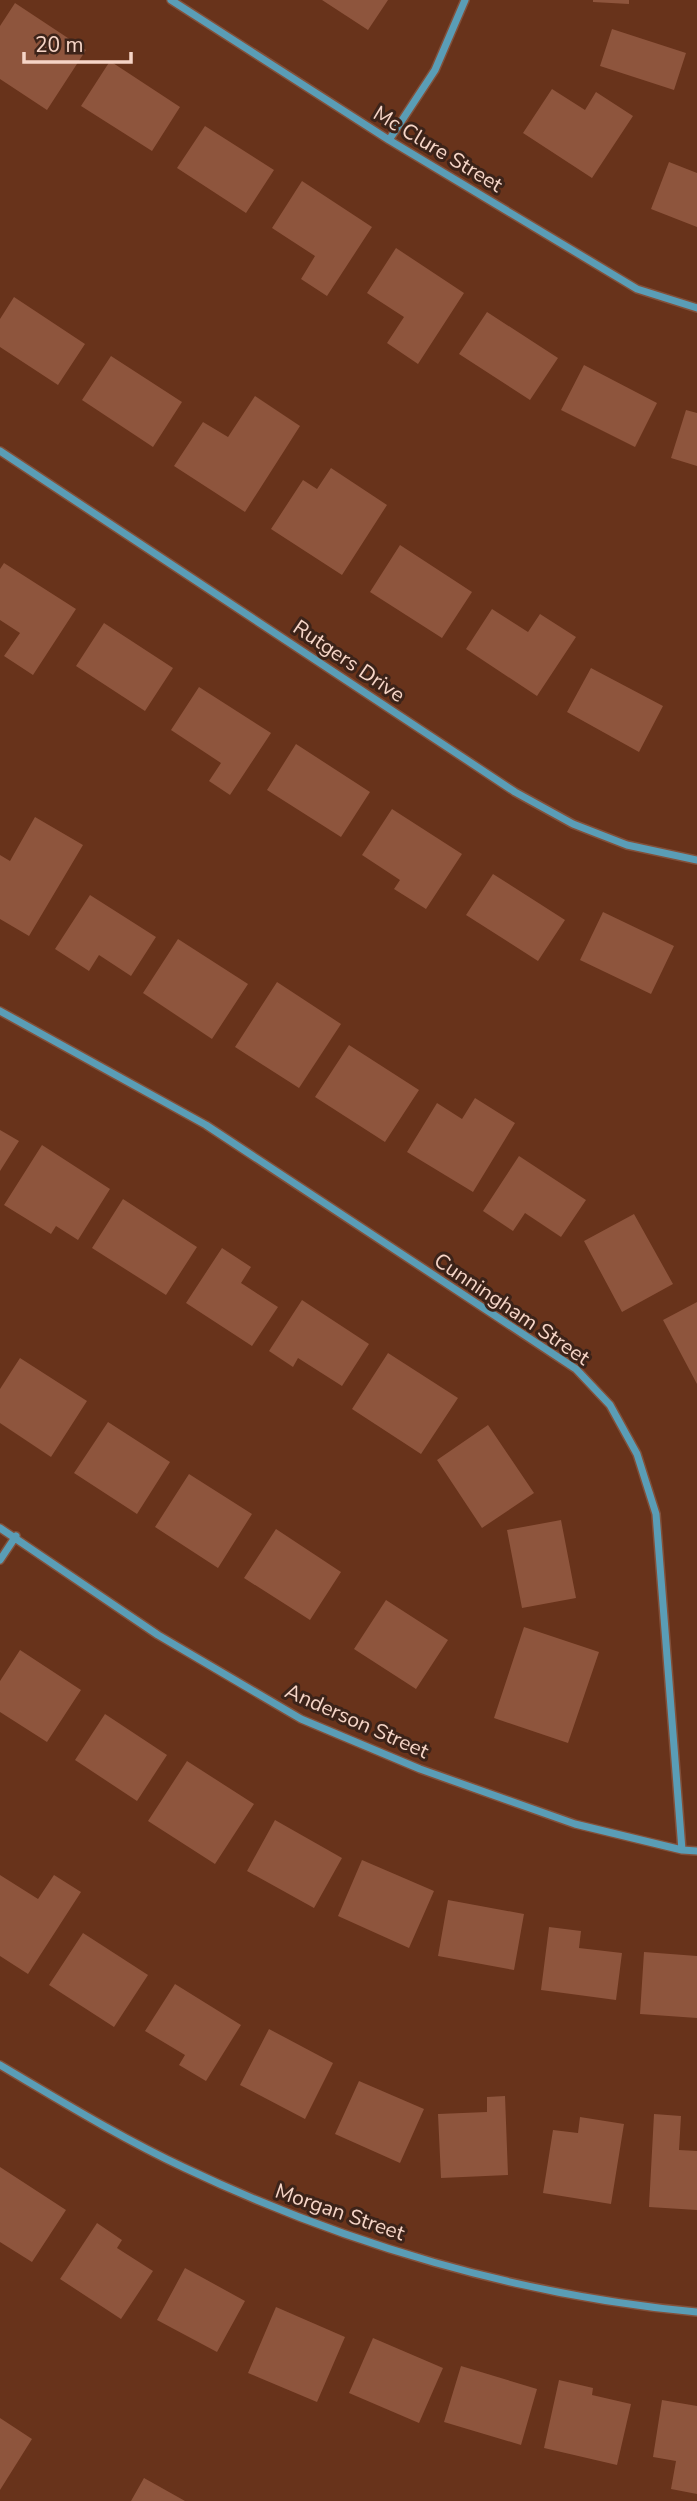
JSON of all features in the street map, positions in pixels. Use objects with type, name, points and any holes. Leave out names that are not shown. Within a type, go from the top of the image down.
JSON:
[{"type":"street","name":"Mc Clure Street","points":[[171,0],[389,140],[637,289],[697,307]]},
{"type":"street","points":[[389,140],[435,69],[465,0]]},
{"type":"street","name":"Rutgers Drive","points":[[0,451],[515,792],[573,824],[627,845],[697,859]]},
{"type":"street","name":"Cunningham Street","points":[[0,1011],[206,1125],[576,1369],[610,1405],[637,1454],[656,1514],[682,1850]]},
{"type":"street","name":"Anderson Street","points":[[0,1528],[16,1536],[158,1635],[300,1719],[420,1769],[575,1824],[682,1850],[697,1851]]},
{"type":"street","points":[[0,1560],[16,1536]]},
{"type":"street","name":"Morgan Street","points":[[0,2065],[113,2132],[184,2168],[343,2235],[516,2283],[598,2299],[697,2312]]},
{"type":"building","points":[[322,0],[388,0],[368,30]]},
{"type":"building","points":[[629,0],[629,4],[593,2]]},
{"type":"building","points":[[15,3],[86,50],[47,110],[0,79],[0,26]]},
{"type":"building","points":[[612,29],[686,53],[674,90],[600,66]]},
{"type":"building","points":[[110,61],[180,107],[152,151],[81,106]]},
{"type":"building","points":[[552,89],[585,110],[596,92],[633,116],[592,178],[523,133]]},
{"type":"building","points":[[205,126],[274,170],[246,213],[177,168]]},
{"type":"building","points":[[669,162],[697,173],[697,227],[651,209]]},
{"type":"building","points":[[302,181],[372,227],[327,296],[301,279],[315,256],[272,228]]},
{"type":"building","points":[[396,248],[464,293],[418,364],[387,343],[404,317],[367,293]]},
{"type":"building","points":[[14,297],[85,344],[58,385],[0,347],[0,319]]},
{"type":"building","points":[[487,312],[558,358],[530,400],[459,354]]},
{"type":"building","points":[[111,356],[182,402],[153,447],[82,400]]},
{"type":"building","points":[[584,365],[657,403],[635,447],[561,410]]},
{"type":"building","points":[[255,396],[300,426],[245,512],[174,466],[203,422],[228,437]]},
{"type":"building","points":[[686,410],[697,413],[697,466],[671,458]]},
{"type":"building","points":[[331,468],[387,505],[342,575],[271,529],[303,480],[317,489]]},
{"type":"building","points":[[400,545],[472,592],[442,638],[370,592]]},
{"type":"building","points":[[4,563],[76,609],[33,675],[4,656],[20,633],[0,620],[0,569]]},
{"type":"building","points":[[492,609],[528,632],[540,614],[576,637],[537,696],[466,649]]},
{"type":"building","points":[[104,623],[173,668],[145,711],[76,666]]},
{"type":"building","points":[[591,668],[663,706],[639,752],[567,712]]},
{"type":"building","points":[[199,687],[271,733],[230,795],[209,781],[221,763],[171,730]]},
{"type":"building","points":[[296,744],[370,792],[341,837],[267,790]]},
{"type":"building","points":[[392,809],[462,854],[426,909],[394,889],[400,880],[362,855]]},
{"type":"building","points":[[35,817],[83,845],[29,936],[0,919],[0,855],[10,861]]},
{"type":"building","points":[[493,874],[565,920],[538,961],[466,915]]},
{"type":"building","points":[[90,895],[156,937],[131,976],[99,955],[89,971],[55,949]]},
{"type":"building","points":[[603,912],[674,946],[651,994],[580,960]]},
{"type":"building","points":[[178,939],[248,984],[212,1039],[143,993]]},
{"type":"building","points":[[277,982],[341,1024],[299,1088],[235,1047]]},
{"type":"building","points":[[349,1045],[419,1090],[385,1142],[315,1097]]},
{"type":"building","points":[[475,1098],[515,1123],[473,1192],[407,1152],[437,1103],[462,1119]]},
{"type":"building","points":[[0,1130],[19,1141],[0,1171]]},
{"type":"building","points":[[42,1145],[110,1189],[78,1240],[56,1226],[51,1234],[4,1205]]},
{"type":"building","points":[[519,1156],[586,1200],[561,1237],[525,1213],[513,1231],[483,1211]]},
{"type":"building","points":[[123,1199],[197,1247],[166,1295],[92,1248]]},
{"type":"building","points":[[634,1214],[673,1284],[622,1312],[584,1241]]},
{"type":"building","points":[[222,1248],[251,1267],[241,1283],[278,1307],[252,1346],[186,1303]]},
{"type":"building","points":[[302,1300],[369,1344],[342,1386],[298,1358],[293,1367],[269,1351]]},
{"type":"building","points":[[697,1302],[697,1384],[663,1320]]},
{"type":"building","points":[[388,1353],[458,1398],[421,1454],[352,1409]]},
{"type":"building","points":[[20,1358],[87,1401],[51,1457],[0,1423],[0,1389]]},
{"type":"building","points":[[108,1422],[170,1462],[137,1514],[74,1473]]},
{"type":"building","points":[[488,1425],[534,1493],[482,1528],[437,1460]]},
{"type":"building","points":[[189,1474],[252,1514],[218,1568],[155,1527]]},
{"type":"building","points":[[561,1520],[576,1598],[522,1608],[507,1530]]},
{"type":"building","points":[[276,1529],[341,1572],[310,1620],[244,1578]]},
{"type":"building","points":[[386,1600],[448,1640],[416,1689],[354,1649]]},
{"type":"building","points":[[524,1627],[599,1652],[568,1743],[494,1718]]},
{"type":"building","points":[[20,1650],[81,1690],[47,1742],[0,1712],[0,1681]]},
{"type":"building","points":[[105,1714],[167,1755],[137,1801],[75,1760]]},
{"type":"building","points":[[187,1761],[254,1804],[215,1864],[148,1821]]},
{"type":"building","points":[[275,1820],[342,1858],[314,1908],[247,1871]]},
{"type":"building","points":[[362,1860],[434,1891],[409,1948],[338,1916]]},
{"type":"building","points":[[0,1875],[38,1899],[54,1875],[81,1892],[28,1974],[0,1956]]},
{"type":"building","points":[[448,1900],[524,1914],[514,1970],[438,1956]]},
{"type":"building","points":[[549,1927],[581,1931],[579,1948],[622,1953],[616,2000],[541,1990]]},
{"type":"building","points":[[83,1933],[148,1975],[114,2027],[49,1985]]},
{"type":"building","points":[[644,1952],[697,1956],[697,2018],[640,2014]]},
{"type":"building","points":[[175,1984],[241,2025],[206,2081],[179,2065],[185,2055],[145,2031]]},
{"type":"building","points":[[269,2029],[333,2063],[305,2119],[240,2085]]},
{"type":"building","points":[[359,2081],[424,2109],[400,2163],[335,2134]]},
{"type":"building","points":[[505,2096],[508,2175],[441,2178],[438,2114],[487,2112],[487,2097]]},
{"type":"building","points":[[654,2114],[681,2116],[679,2150],[697,2151],[697,2210],[649,2207]]},
{"type":"building","points":[[580,2117],[624,2124],[611,2204],[543,2193],[553,2130],[578,2133]]},
{"type":"building","points":[[0,2167],[66,2210],[32,2262],[0,2242]]},
{"type":"building","points":[[97,2223],[122,2240],[117,2248],[153,2271],[121,2319],[60,2279]]},
{"type":"building","points":[[185,2268],[245,2301],[217,2352],[157,2320]]},
{"type":"building","points":[[276,2307],[345,2337],[317,2402],[248,2373]]},
{"type":"building","points":[[373,2338],[443,2368],[419,2423],[349,2393]]},
{"type":"building","points":[[461,2366],[537,2389],[521,2445],[444,2422]]},
{"type":"building","points":[[559,2380],[593,2388],[592,2395],[631,2404],[617,2465],[544,2448]]},
{"type":"building","points":[[662,2400],[697,2406],[697,2494],[671,2489],[676,2461],[653,2457]]},
{"type":"building","points":[[0,2418],[32,2439],[0,2490]]},
{"type":"building","points":[[144,2478],[185,2501],[131,2501]]}]
